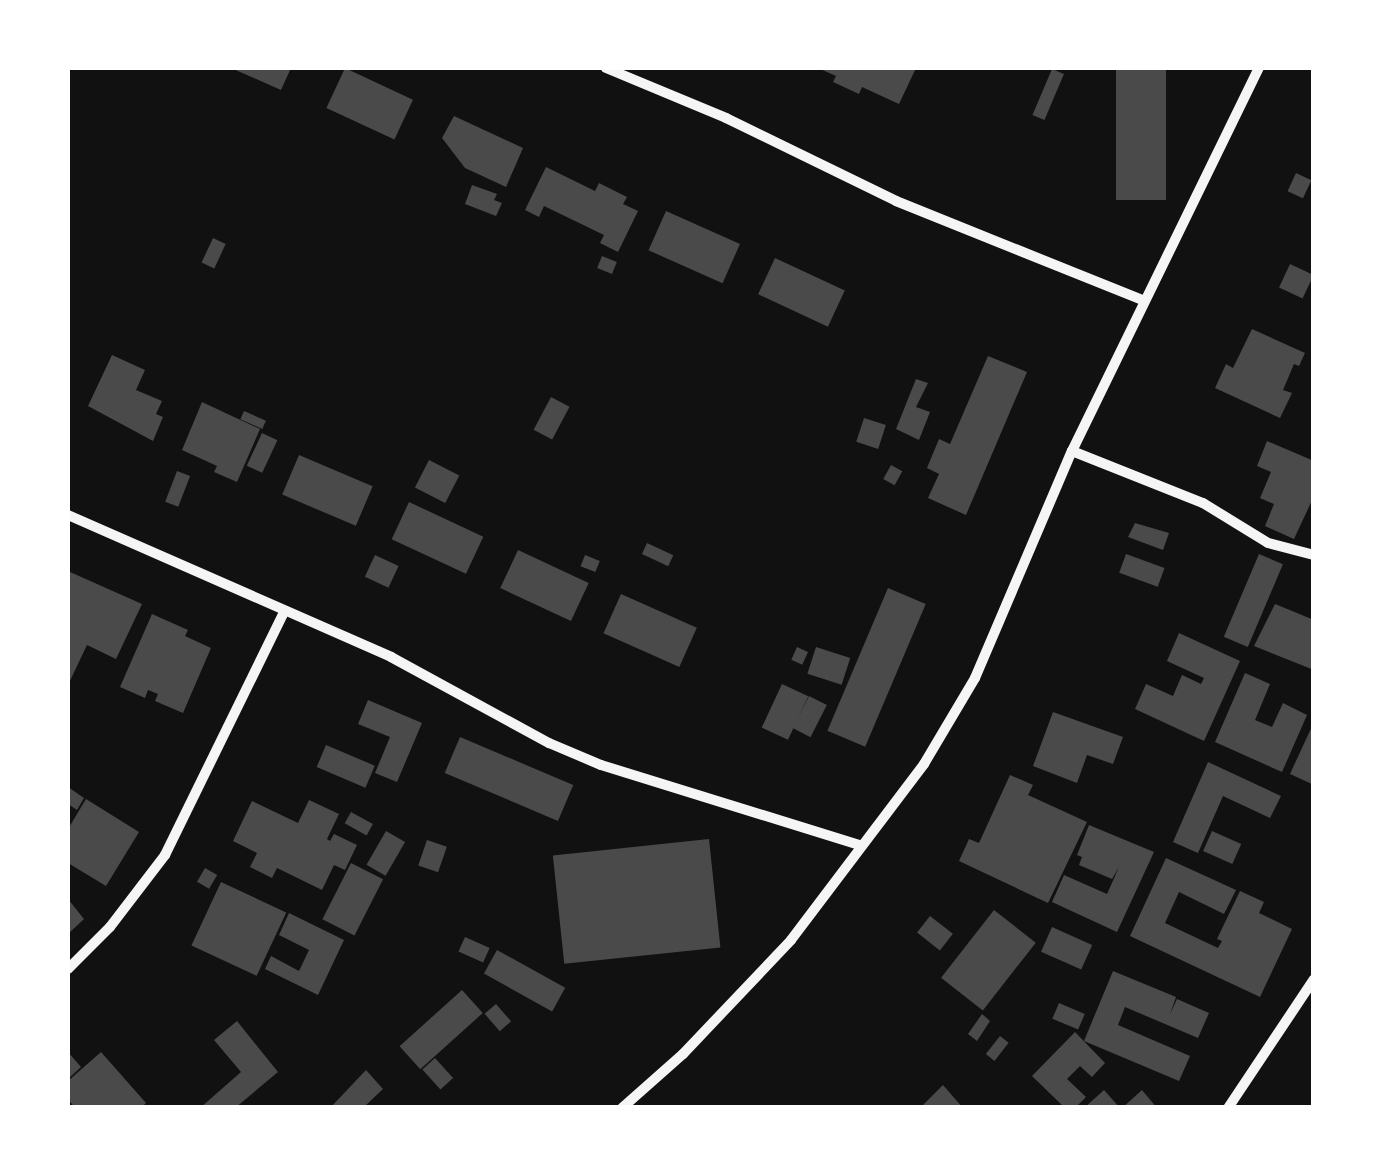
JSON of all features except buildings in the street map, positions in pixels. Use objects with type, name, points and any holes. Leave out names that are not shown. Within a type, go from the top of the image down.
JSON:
[{"type":"street","points":[[606,68],[726,118],[896,201],[1146,301]]},
{"type":"street","points":[[622,1108],[683,1054],[791,940],[924,764],[974,678],[1072,452],[1259,68]]},
{"type":"street","points":[[1072,452],[1203,503],[1268,543],[1314,555]]},
{"type":"street","points":[[68,515],[391,657],[549,743],[601,766],[862,846]]},
{"type":"street","points":[[68,969],[110,927],[165,855],[284,612]]},
{"type":"street","points":[[1228,1108],[1314,978]]}]
